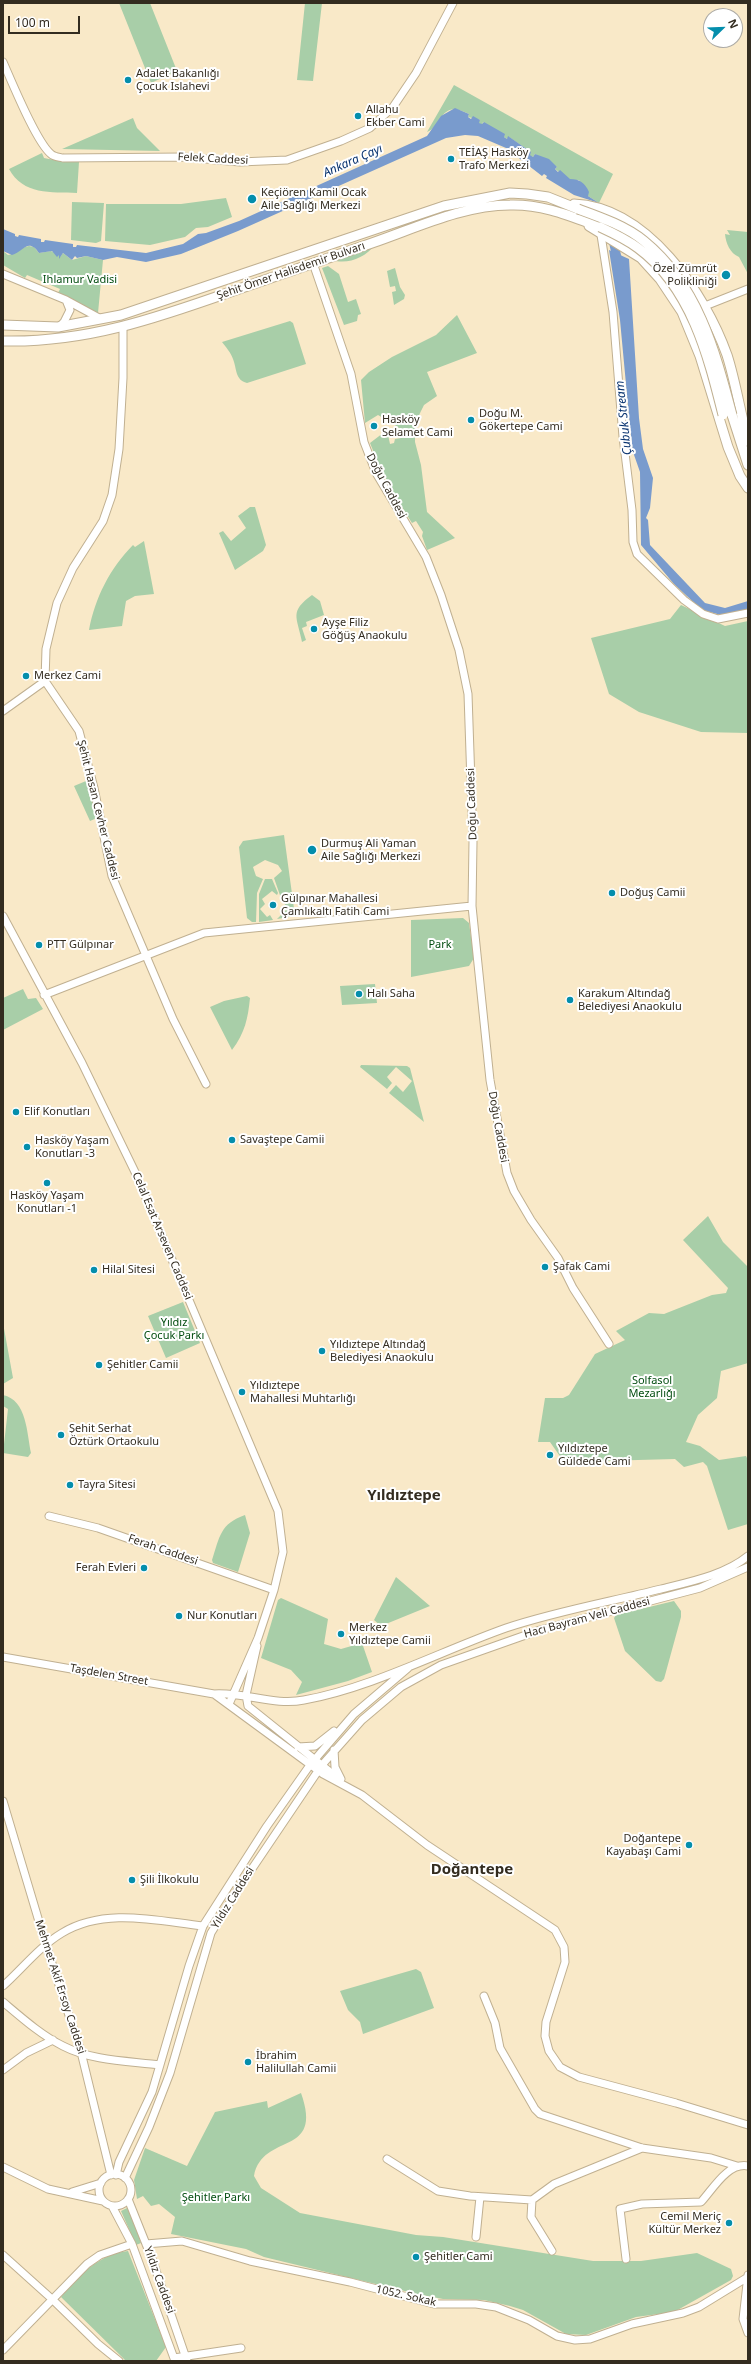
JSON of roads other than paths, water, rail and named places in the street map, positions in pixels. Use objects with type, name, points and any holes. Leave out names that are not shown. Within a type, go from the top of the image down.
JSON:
[{"type":"highway","name":"Şehit Ömer Halisdemir Bulvarı","points":[[3,325],[58,327],[121,315],[218,284],[444,206],[510,193],[548,197],[578,207],[598,210],[618,218],[647,236],[693,286],[705,306],[718,334],[734,380],[748,441]]},
{"type":"highway","name":"Şehit Ömer Halisdemir Bulvarı","points":[[3,341],[79,337],[123,326],[164,315],[460,213],[490,207],[532,206],[578,219],[641,258],[652,270],[685,318],[696,343],[718,419],[740,476],[748,488]]},
{"type":"highway","name":"Şehit Ömer Halisdemir Bulvarı","points":[[578,207],[610,222],[644,241],[675,274],[704,323],[714,348],[739,464],[748,482]]},
{"type":"highway","points":[[602,233],[638,248],[672,284],[700,334],[728,415]]},
{"type":"highway","points":[[672,297],[678,301],[687,299],[694,291],[693,286]]},
{"type":"highway","points":[[697,300],[705,306],[702,321],[694,323],[685,318],[685,306],[690,301],[697,300]]},
{"type":"highway","points":[[696,343],[698,333],[704,329],[713,329],[718,334]]},
{"type":"highway","name":"Şehit Ömer Halisdemir Bulvarı","points":[[728,415],[748,464]]},
{"type":"street","name":"Felek Caddesi","points":[[3,62],[27,114],[46,149],[52,155],[63,158],[183,157],[240,162],[286,160],[308,154],[370,128],[393,107],[416,73],[453,3]]},
{"type":"street","points":[[602,233],[613,312],[623,437],[632,510],[633,542],[637,554],[684,600],[704,614],[718,618],[748,613]]},
{"type":"street","name":"Doğu Caddesi","points":[[313,263],[351,374],[364,442],[376,473],[426,557],[441,595],[459,650],[470,712],[473,842],[472,906],[490,1080],[507,1173],[514,1191],[531,1220],[558,1258],[573,1288],[609,1344]]},
{"type":"street","points":[[3,274],[66,300],[100,319]]},
{"type":"street","points":[[705,306],[748,289]]},
{"type":"street","points":[[58,327],[64,322],[70,310],[66,300]]},
{"type":"street","points":[[3,711],[44,681],[46,649],[57,603],[72,568],[103,521],[112,495],[119,449],[123,326]]},
{"type":"street","name":"Şehit Hasan Cevher Caddesi","points":[[44,681],[79,731],[94,788],[112,876],[173,1019],[206,1084]]},
{"type":"street","points":[[44,995],[204,933],[472,906]]},
{"type":"street","name":"Celal Esat Arseven Caddesi","points":[[3,916],[44,995],[82,1062],[135,1172],[278,1511],[283,1552],[274,1590],[258,1638]]},
{"type":"street","name":"Ferah Caddesi","points":[[50,1516],[98,1528],[136,1540],[274,1590]]},
{"type":"street","points":[[214,1694],[233,1693],[281,1702],[303,1701],[339,1691],[505,1628],[567,1610],[681,1584],[726,1569],[748,1556]]},
{"type":"street","name":"Hacı Bayram Veli Caddesi","points":[[427,1671],[509,1639],[700,1588],[748,1567]]},
{"type":"street","points":[[231,1706],[233,1693],[258,1638]]},
{"type":"street","points":[[231,1706],[240,1706],[246,1696],[258,1638]]},
{"type":"street","name":"Taşdelen Street","points":[[3,1657],[214,1694]]},
{"type":"street","name":"Yıldız Caddesi","points":[[114,2175],[146,2109],[189,1966],[203,1926],[267,1826],[313,1762],[354,1714],[413,1664]]},
{"type":"street","name":"Yıldız Caddesi","points":[[186,2359],[146,2244],[128,2199],[131,2190],[125,2178],[150,2127],[170,2073],[211,1933],[237,1891],[320,1768],[334,1750],[379,1704],[427,1671]]},
{"type":"street","points":[[214,1694],[313,1762]]},
{"type":"street","points":[[246,1696],[251,1709],[320,1768],[345,1784],[428,1845],[555,1930],[564,1947],[565,1962],[546,2022],[545,2036],[549,2051],[560,2067],[579,2077],[676,2103],[748,2125]]},
{"type":"street","points":[[297,1747],[315,1746],[354,1714]]},
{"type":"street","points":[[334,1750],[335,1767],[345,1784]]},
{"type":"street","name":"Mehmet Akif Ersoy Caddesi","points":[[3,1801],[46,1945],[81,2052],[114,2175]]},
{"type":"street","points":[[3,1986],[46,1945],[62,1933],[100,1919],[124,1918],[203,1926]]},
{"type":"street","points":[[484,1996],[495,2023],[500,2048],[535,2109],[540,2114],[642,2148],[711,2158],[737,2166],[748,2166]]},
{"type":"street","points":[[3,2002],[34,2028],[64,2047],[100,2058],[160,2065]]},
{"type":"street","points":[[3,2070],[26,2053],[53,2040]]},
{"type":"street","points":[[387,2158],[438,2191],[480,2197],[532,2200],[554,2184],[642,2148]]},
{"type":"street","points":[[626,2259],[620,2209],[642,2204],[701,2202],[732,2168],[737,2166]]},
{"type":"street","points":[[3,2167],[48,2189],[103,2201],[112,2206],[121,2205],[128,2199]]},
{"type":"street","points":[[70,2193],[101,2183],[114,2175],[125,2178]]},
{"type":"street","points":[[101,2183],[99,2192],[103,2201]]},
{"type":"street","points":[[476,2237],[480,2197]]},
{"type":"street","points":[[532,2200],[531,2217],[552,2250]]},
{"type":"street","name":"Yıldız Caddesi","points":[[112,2206],[132,2244],[175,2359]]},
{"type":"street","name":"1052. Sokak","points":[[146,2244],[182,2241],[250,2261],[337,2279],[434,2304],[476,2304],[496,2307],[524,2318],[557,2336],[575,2340],[590,2339],[632,2324],[683,2313],[699,2307],[748,2276]]},
{"type":"street","points":[[3,2350],[87,2264],[100,2255],[132,2244]]},
{"type":"street","points":[[3,2255],[53,2300],[98,2344],[119,2361]]},
{"type":"street","points":[[748,2276],[746,2305],[743,2319],[748,2333]]},
{"type":"street","points":[[175,2359],[186,2359],[241,2348]]},
{"type":"water","points":[[455,108],[469,114],[468,117],[471,119],[473,116],[480,120],[479,123],[482,124],[484,122],[505,134],[504,137],[507,139],[508,136],[531,152],[530,155],[533,157],[535,154],[549,159],[557,167],[555,169],[558,172],[560,170],[570,179],[577,180],[584,184],[589,192],[588,196],[599,203],[574,195],[546,178],[547,176],[544,174],[542,176],[506,148],[478,136],[465,135],[446,138],[238,231],[181,254],[146,262],[117,257],[103,260],[86,256],[77,258],[75,256],[72,260],[63,253],[59,259],[59,255],[57,257],[52,251],[39,253],[32,246],[26,247],[12,255],[3,251],[3,229],[15,234],[15,236],[18,237],[19,235],[41,239],[41,242],[44,242],[45,240],[73,244],[73,247],[76,247],[77,245],[146,253],[183,244],[198,234],[206,233],[239,221],[427,136],[441,116]]},
{"type":"water","points":[[609,250],[629,259],[639,418],[643,449],[653,478],[650,508],[646,518],[648,520],[650,545],[705,603],[725,608],[748,601],[748,610],[721,615],[702,610],[674,584],[641,545],[640,472],[633,452],[620,320]]},
{"type":"waterway","name":"Ankara Çayı","points":[[612,236],[619,266]]},
{"type":"place","name":"Adalet Bakanlığı Çocuk Islahevi","points":[[128,80]]},
{"type":"place","name":"Allahu Ekber Cami","points":[[358,116]]},
{"type":"place","name":"TEİAŞ Hasköy Trafo Merkezi","points":[[451,159]]},
{"type":"place","name":"Keçiören Kamil Ocak Aile Sağlığı Merkezi","points":[[252,199]]},
{"type":"place","name":"Özel Zümrüt Polikliniği","points":[[726,275]]},
{"type":"place","name":"Doğu M. Gökertepe Cami","points":[[471,420]]},
{"type":"place","name":"Hasköy Selamet Cami","points":[[374,426]]},
{"type":"place","name":"Ayşe Filiz Göğüş Anaokulu","points":[[314,629]]},
{"type":"place","name":"Merkez Cami","points":[[26,676]]},
{"type":"place","name":"Durmuş Ali Yaman Aile Sağlığı Merkezi","points":[[312,850]]},
{"type":"place","name":"Doğuş Camii","points":[[612,893]]},
{"type":"place","name":"Gülpınar Mahallesi Çamlıkaltı Fatih Cami","points":[[273,905]]},
{"type":"place","name":"PTT Gülpınar","points":[[39,945]]},
{"type":"place","name":"Halı Saha","points":[[359,994]]},
{"type":"place","name":"Karakum Altındağ Belediyesi Anaokulu","points":[[570,1000]]},
{"type":"place","name":"Elif Konutları","points":[[16,1112]]},
{"type":"place","name":"Savaştepe Camii","points":[[232,1140]]},
{"type":"place","name":"Hasköy Yaşam Konutları -3","points":[[27,1147]]},
{"type":"place","name":"Hasköy Yaşam Konutları -1","points":[[47,1183]]},
{"type":"place","name":"Şafak Cami","points":[[545,1267]]},
{"type":"place","name":"Hilal Sitesi","points":[[94,1270]]},
{"type":"place","name":"Yıldıztepe Altındağ Belediyesi Anaokulu","points":[[322,1351]]},
{"type":"place","name":"Şehitler Camii","points":[[99,1365]]},
{"type":"place","name":"Yıldıztepe Mahallesi Muhtarlığı","points":[[242,1392]]},
{"type":"place","name":"Şehit Serhat Öztürk Ortaokulu","points":[[61,1435]]},
{"type":"place","name":"Yıldıztepe Güldede Cami","points":[[550,1455]]},
{"type":"place","name":"Tayra Sitesi","points":[[70,1485]]},
{"type":"place","name":"Ferah Evleri","points":[[144,1568]]},
{"type":"place","name":"Nur Konutları","points":[[179,1616]]},
{"type":"place","name":"Merkez Yıldıztepe Camii","points":[[341,1634]]},
{"type":"place","name":"Doğantepe Kayabaşı Cami","points":[[689,1845]]},
{"type":"place","name":"Şili İlkokulu","points":[[132,1880]]},
{"type":"place","name":"İbrahim Halilullah Camii","points":[[248,2062]]},
{"type":"place","name":"Cemil Meriç Kültür Merkez","points":[[729,2223]]},
{"type":"place","name":"Şehitler Cami","points":[[416,2257]]},
{"type":"district","name":"Yıldıztepe","points":[[404,1496]]},
{"type":"district","name":"Doğantepe","points":[[472,1870]]},
{"type":"park label","name":"Ihlamur Vadisi","points":[[80,280]]},
{"type":"park label","name":"Park","points":[[440,945]]},
{"type":"park label","name":"Yıldız Çocuk Parkı","points":[[174,1329]]},
{"type":"park label","name":"Solfasol Mezarlığı","points":[[652,1387]]},
{"type":"park label","name":"Şehitler Parkı","points":[[216,2198]]},
{"type":"water label","name":"Çubuk Stream","points":[[624,418]]}]
